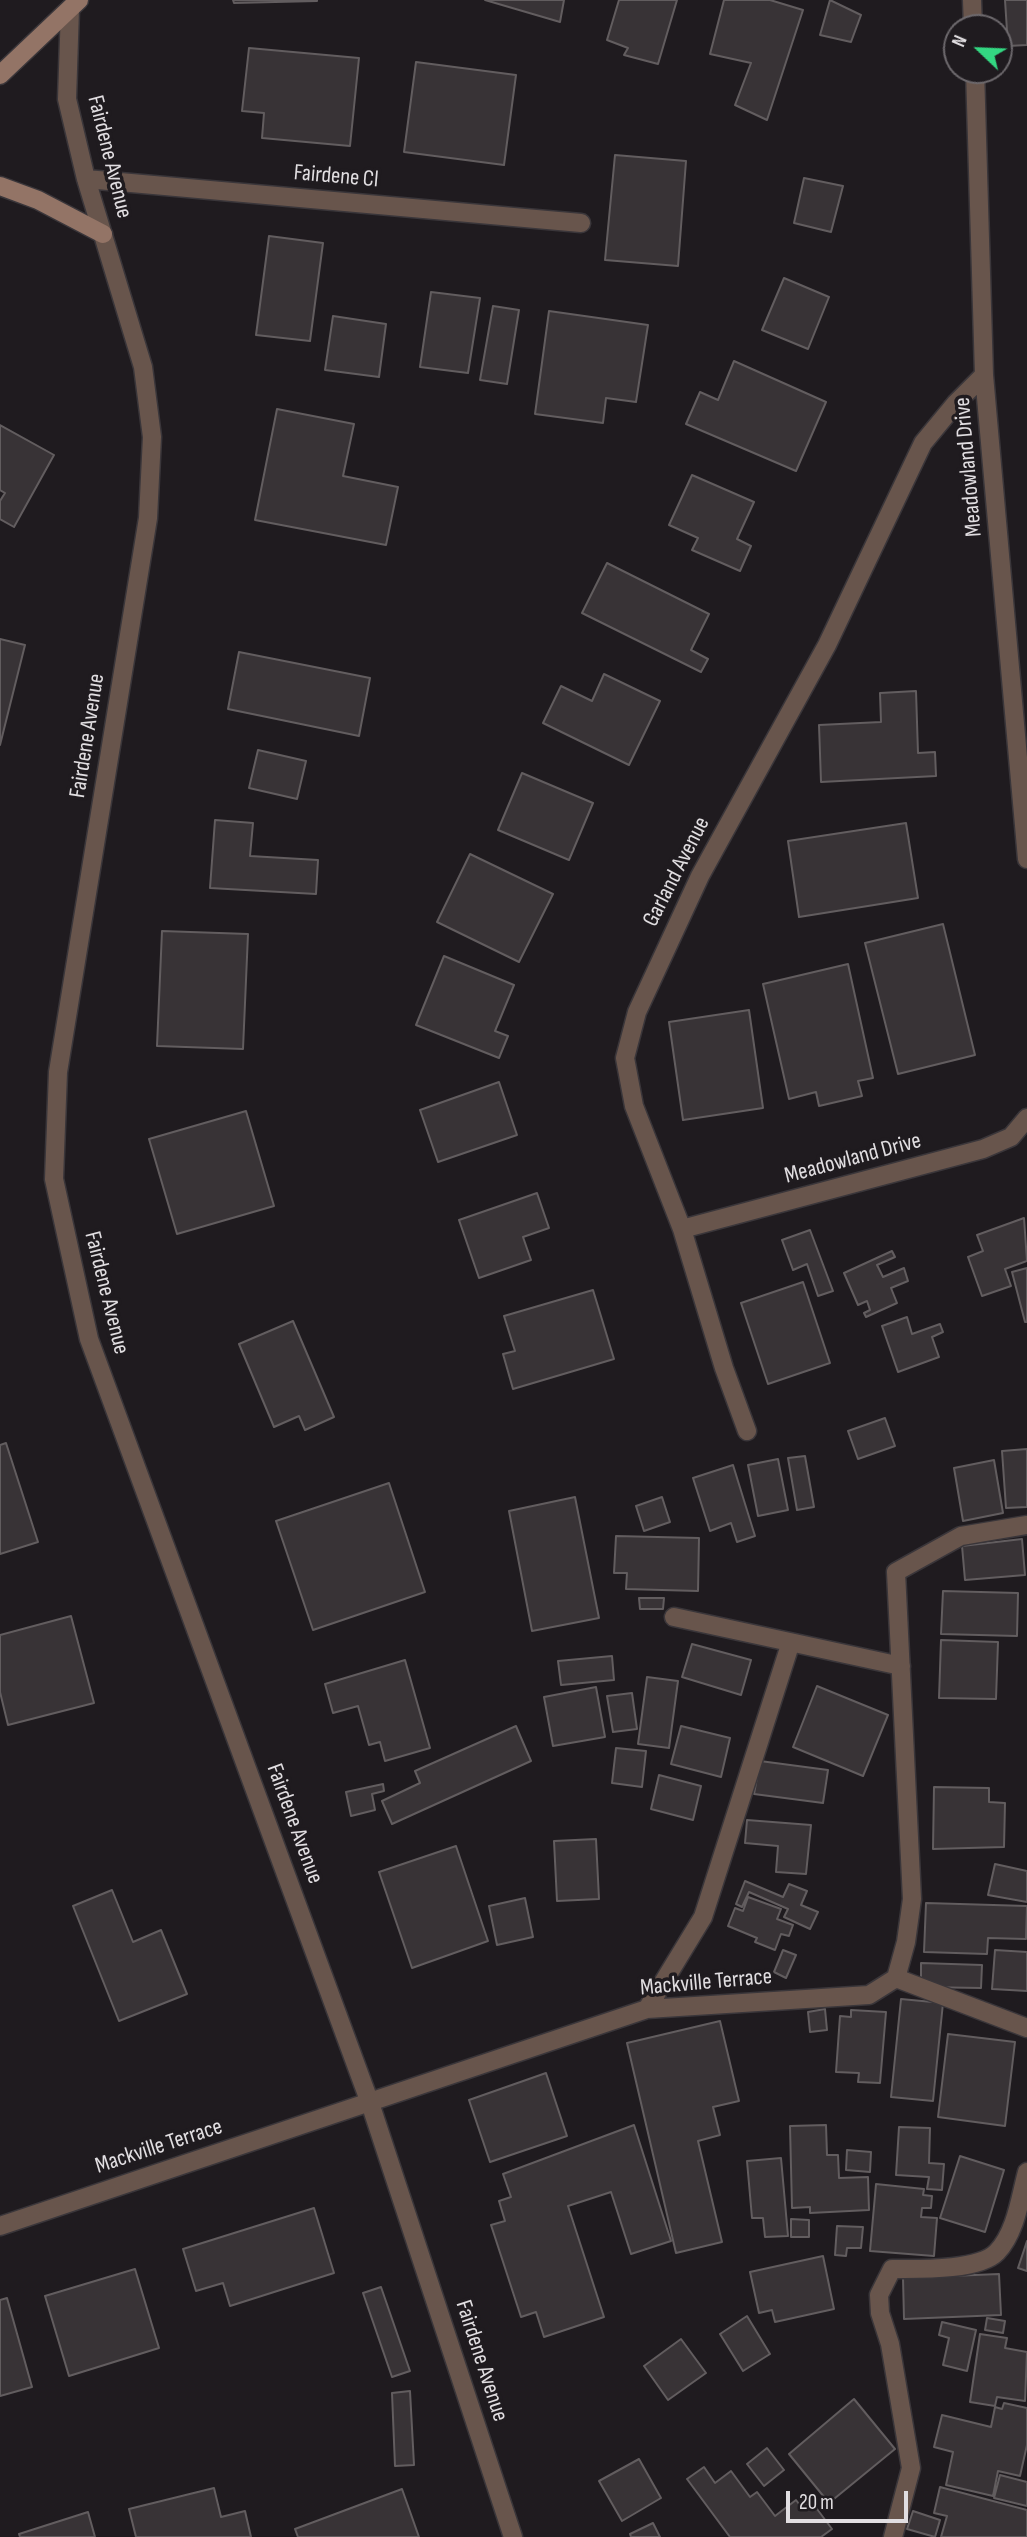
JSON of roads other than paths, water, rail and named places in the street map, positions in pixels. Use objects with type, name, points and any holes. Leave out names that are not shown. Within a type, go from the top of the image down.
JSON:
[{"type":"main road","points":[[0,75],[74,4]]},
{"type":"main road","points":[[0,186],[38,200],[103,234]]},
{"type":"street","name":"Fairdene Avenue","points":[[74,4],[67,99],[86,180],[143,367],[152,437],[149,505],[58,1072],[54,1179],[89,1339],[370,2103],[513,2537]]},
{"type":"street","name":"Meadowland Drive","points":[[975,84],[984,375],[1027,859]]},
{"type":"street","name":"Fairdene Cl","points":[[86,180],[581,223]]},
{"type":"street","name":"Garland Avenue","points":[[747,1431],[724,1368],[682,1229],[634,1106],[625,1058],[637,1012],[700,876],[827,645],[923,443],[956,403],[984,375]]},
{"type":"street","name":"Meadowland Drive","points":[[682,1229],[983,1149],[1011,1137],[1027,1118]]},
{"type":"street","points":[[1027,1525],[961,1536],[896,1572],[912,1899],[906,1942],[896,1978],[1027,2028]]},
{"type":"street","points":[[674,1617],[790,1645],[901,1667]]},
{"type":"street","points":[[647,2009],[703,1917],[790,1645]]},
{"type":"street","name":"Mackville Terrace","points":[[0,2226],[647,2009],[869,1995],[896,1978]]},
{"type":"street","points":[[893,2537],[911,2468],[890,2344],[880,2313],[879,2295],[892,2269],[937,2269],[972,2263],[996,2254],[1014,2224],[1027,2172]]}]
